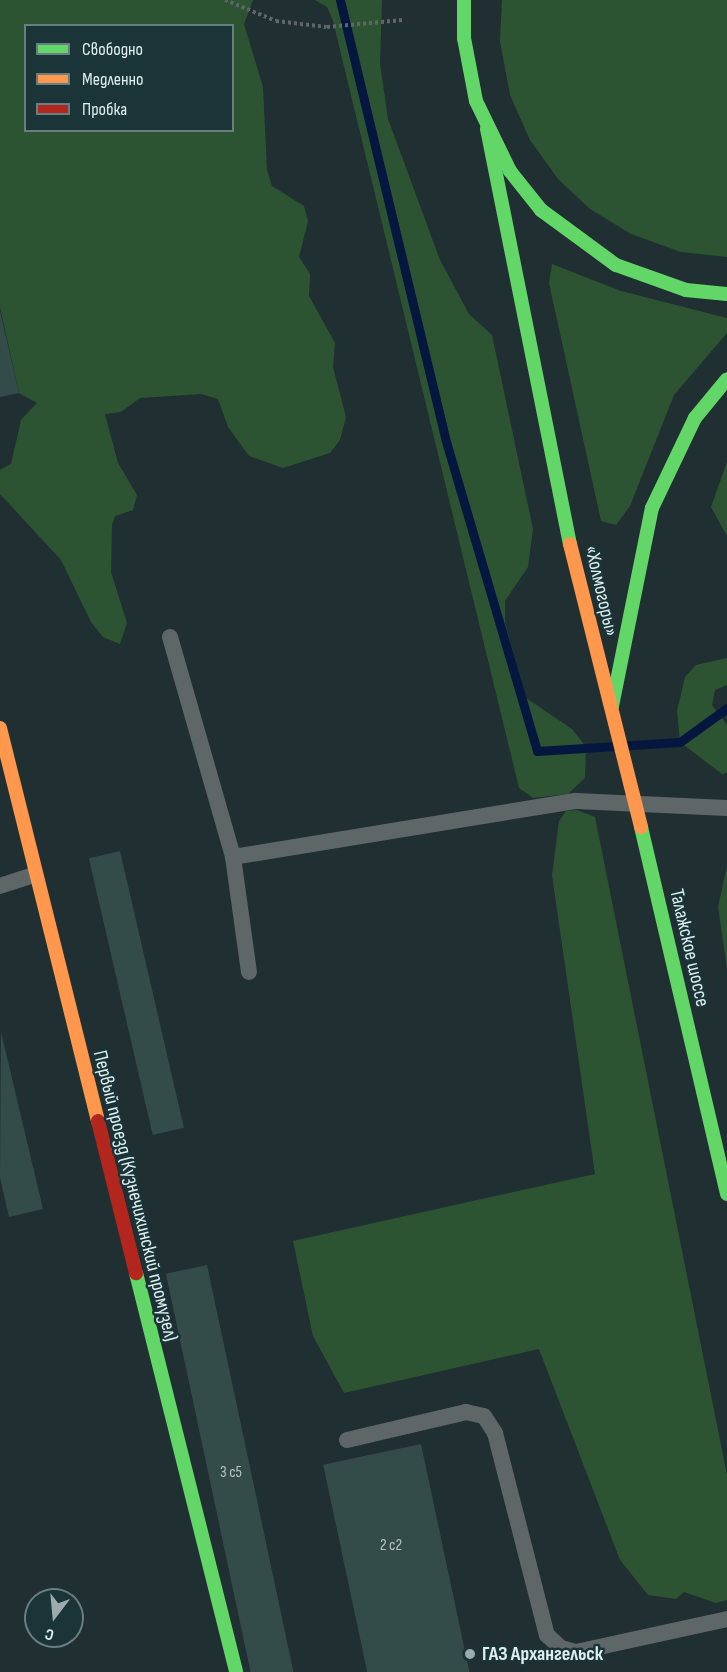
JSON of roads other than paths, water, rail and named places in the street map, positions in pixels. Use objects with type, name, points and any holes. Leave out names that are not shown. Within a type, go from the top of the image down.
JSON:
[{"type":"main road","name":"«Холмогоры»","points":[[464,0],[468,69],[487,129],[579,590],[611,711]]},
{"type":"main road","name":"«Холмогоры»","points":[[487,129],[541,210],[589,250],[643,277],[727,294]]},
{"type":"main road","name":"«Холмогоры»","points":[[611,711],[652,508],[695,418],[727,379]]},
{"type":"main road","name":"Талажское шоссе","points":[[611,711],[626,762],[727,1194]]},
{"type":"main road","name":"Первый проезд (Кузнечихинский промузел)","points":[[0,728],[33,875],[236,1672]]},
{"type":"lane","points":[[170,637],[232,857],[249,972]]},
{"type":"lane","points":[[232,857],[576,801],[727,808]]},
{"type":"lane","points":[[0,886],[33,875]]},
{"type":"lane","points":[[347,1440],[466,1412],[484,1416],[495,1433],[548,1635],[561,1648],[576,1652],[727,1619]]},
{"type":"waterway","points":[[340,0],[445,438],[537,751],[680,742],[727,708]]},
{"type":"place","name":"ГАЗ Архангельск","points":[[470,1654]]}]
